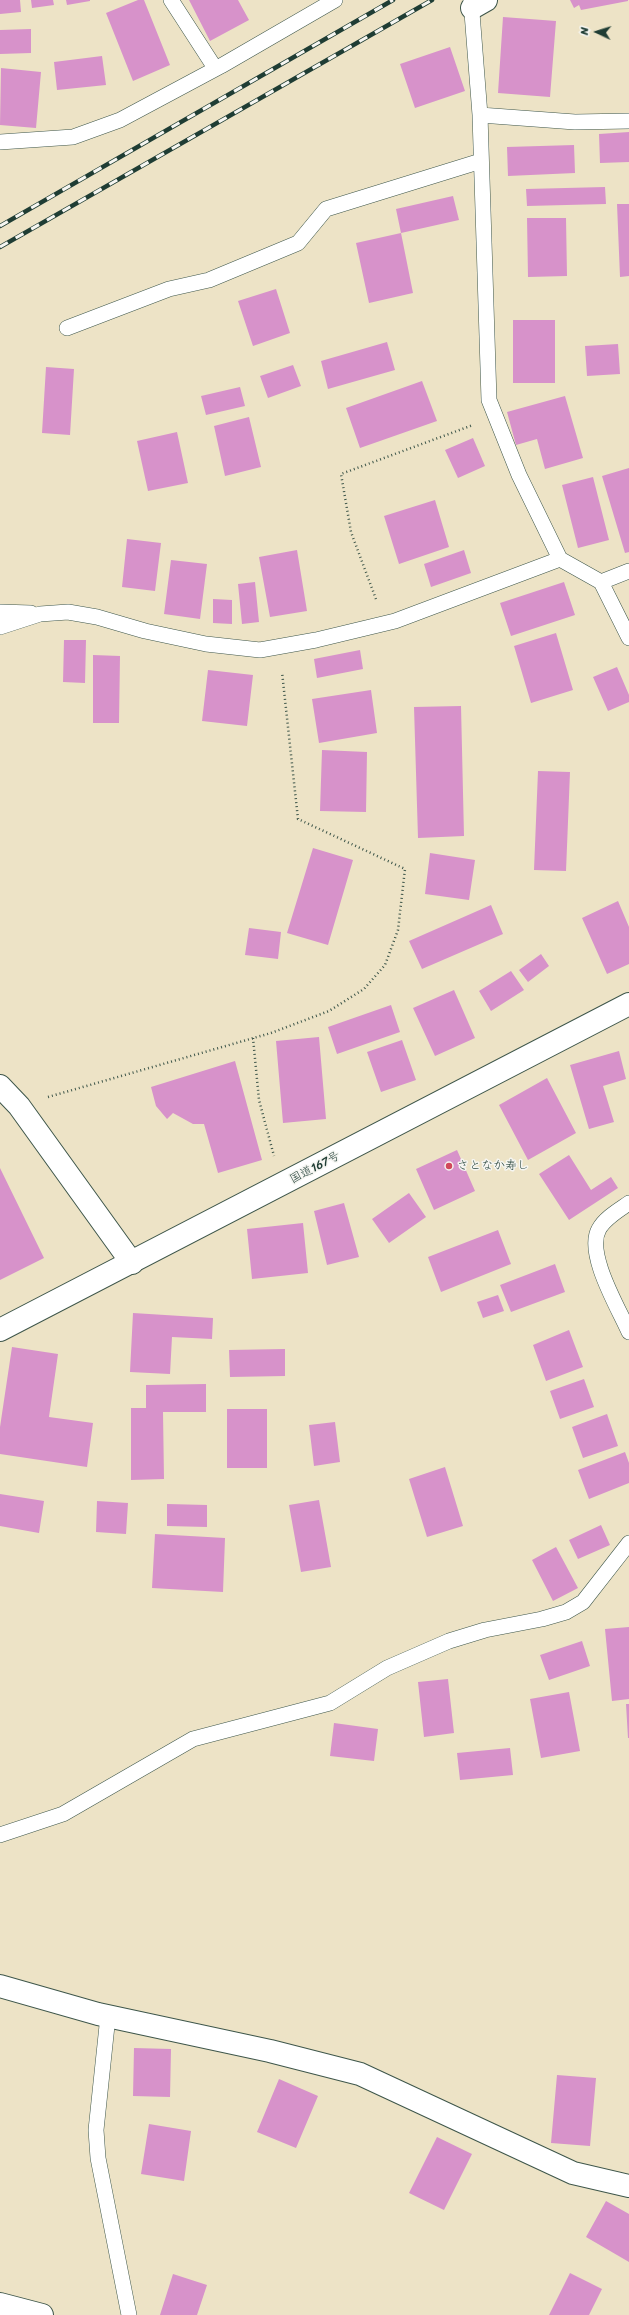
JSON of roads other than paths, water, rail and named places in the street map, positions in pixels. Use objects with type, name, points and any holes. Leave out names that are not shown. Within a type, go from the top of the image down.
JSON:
[{"type":"street","name":"国道167号","points":[[0,1330],[132,1263],[629,1004]]},
{"type":"street","points":[[0,1086],[19,1106],[132,1263]]},
{"type":"street","points":[[0,1986],[108,2016],[270,2051],[360,2074],[572,2173],[629,2186]]},
{"type":"street","points":[[0,2304],[42,2315]]},
{"type":"lane","points":[[171,0],[215,68]]},
{"type":"lane","points":[[0,142],[73,137],[120,120],[335,0]]},
{"type":"lane","points":[[476,3],[489,400],[519,475],[560,559],[601,582],[629,638]]},
{"type":"lane","points":[[480,115],[575,122],[629,121]]},
{"type":"lane","points":[[67,328],[168,289],[209,280],[298,243],[326,209],[482,161]]},
{"type":"lane","points":[[0,612],[40,614],[68,612],[97,616],[145,631],[206,644],[260,650],[385,624],[560,559]]},
{"type":"lane","points":[[601,582],[629,571]]},
{"type":"lane","points":[[0,627],[40,614]]},
{"type":"lane","points":[[629,1203],[602,1225],[597,1233],[596,1243],[600,1267],[629,1332]]},
{"type":"lane","points":[[0,1835],[63,1814],[193,1739],[330,1703],[387,1668],[449,1640],[485,1630],[542,1619],[566,1612],[583,1602],[629,1543]]},
{"type":"lane","points":[[108,2016],[96,2130],[98,2158],[129,2315]]},
{"type":"railway","points":[[0,226],[393,0]]},
{"type":"railway","points":[[0,247],[432,0]]},
{"type":"place","name":"さとなか寿し","points":[[449,1166]]}]
